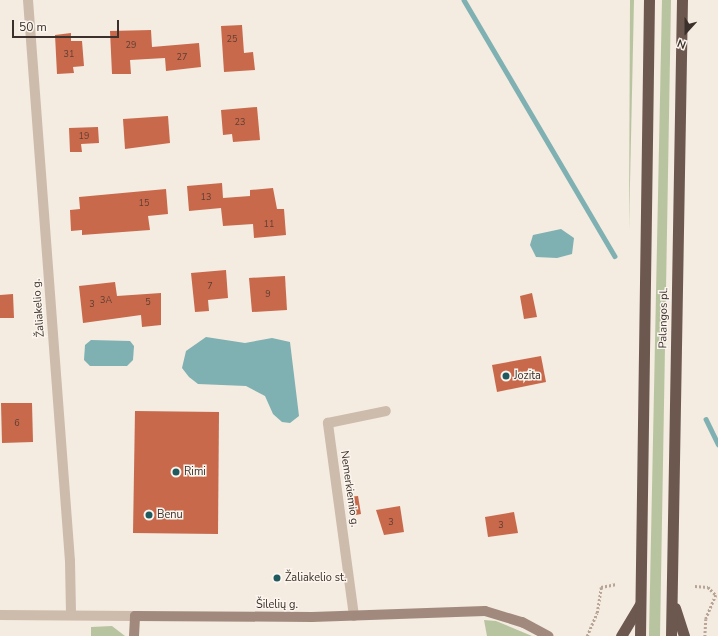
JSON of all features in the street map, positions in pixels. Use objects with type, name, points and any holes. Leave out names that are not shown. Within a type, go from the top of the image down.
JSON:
[{"type":"highway","name":"Palangos pl.","points":[[640,636],[649,0]]},
{"type":"highway","name":"Palangos pl.","points":[[671,636],[682,0]]},
{"type":"highway","points":[[672,598],[684,636]]},
{"type":"highway","points":[[621,636],[640,604]]},
{"type":"main road","name":"Šilelių g.","points":[[135,616],[354,616],[485,611],[522,622],[548,636]]},
{"type":"main road","points":[[134,636],[135,616]]},
{"type":"street","name":"Žaliakelio g.","points":[[28,0],[70,561],[71,615]]},
{"type":"street","name":"Nemerkiemio g.","points":[[354,616],[328,423],[386,411]]},
{"type":"street","name":"Šilelių g.","points":[[0,615],[135,616]]},
{"type":"path","points":[[587,636],[597,614],[601,587],[617,584]]},
{"type":"path","points":[[695,586],[708,587],[716,595],[706,619],[705,636]]},
{"type":"green space","points":[[630,0],[634,0],[629,229]]},
{"type":"green space","points":[[662,0],[671,0],[660,636],[649,636]]},
{"type":"green space","points":[[484,620],[496,621],[532,636],[487,636]]},
{"type":"green space","points":[[112,626],[125,636],[91,636],[91,627]]},
{"type":"water","points":[[561,229],[574,238],[572,254],[557,258],[536,257],[530,245],[533,235]]},
{"type":"water","points":[[206,337],[245,343],[272,338],[290,342],[299,416],[290,423],[282,422],[273,414],[265,396],[246,386],[198,384],[189,377],[182,368],[186,351]]},
{"type":"water","points":[[91,340],[130,341],[134,346],[133,360],[127,366],[90,366],[84,360],[85,345]]},
{"type":"building","points":[[242,25],[244,53],[253,52],[255,70],[224,72],[221,26]]},
{"type":"building","points":[[151,30],[152,47],[199,43],[201,67],[166,71],[165,58],[130,60],[131,74],[112,74],[110,31]]},
{"type":"building","points":[[71,33],[71,41],[82,41],[84,66],[73,67],[74,73],[57,74],[55,35]]},
{"type":"building","points":[[257,107],[260,140],[233,142],[232,134],[223,135],[221,110]]},
{"type":"building","points":[[168,116],[170,143],[125,149],[123,119]]},
{"type":"building","points":[[98,127],[99,143],[81,144],[82,152],[70,152],[69,128]]},
{"type":"building","points":[[222,183],[223,198],[250,196],[250,190],[273,188],[277,209],[284,209],[286,235],[254,238],[253,224],[223,226],[221,208],[189,211],[187,186]]},
{"type":"building","points":[[166,189],[168,214],[148,216],[150,230],[82,235],[82,230],[71,231],[70,210],[80,209],[79,197]]},
{"type":"building","points":[[226,270],[228,298],[208,300],[209,311],[195,312],[191,273]]},
{"type":"building","points":[[285,276],[287,310],[252,312],[249,278]]},
{"type":"building","points":[[115,282],[117,296],[161,293],[161,325],[142,327],[141,315],[83,323],[79,286]]},
{"type":"building","points":[[532,293],[537,317],[524,319],[520,296]]},
{"type":"building","points":[[13,294],[14,318],[0,318],[0,295]]},
{"type":"building","points":[[541,356],[546,382],[497,392],[492,365]]},
{"type":"building","points":[[1,403],[32,403],[33,442],[2,443]]},
{"type":"building","name":"Rimi","points":[[135,411],[219,412],[218,534],[133,533]]},
{"type":"building","points":[[358,496],[361,514],[351,516],[348,497]]},
{"type":"building","points":[[400,506],[404,532],[384,535],[376,510]]},
{"type":"building","points":[[514,512],[518,533],[488,537],[485,517]]},
{"type":"waterway","points":[[464,0],[615,256]]},
{"type":"waterway","points":[[706,419],[718,444]]},
{"type":"place","name":"Jozita","points":[[506,376]]},
{"type":"place","name":"Rimi","points":[[176,472]]},
{"type":"place","name":"Benu","points":[[149,515]]},
{"type":"place","name":"Žaliakelio st.","points":[[277,578]]}]
